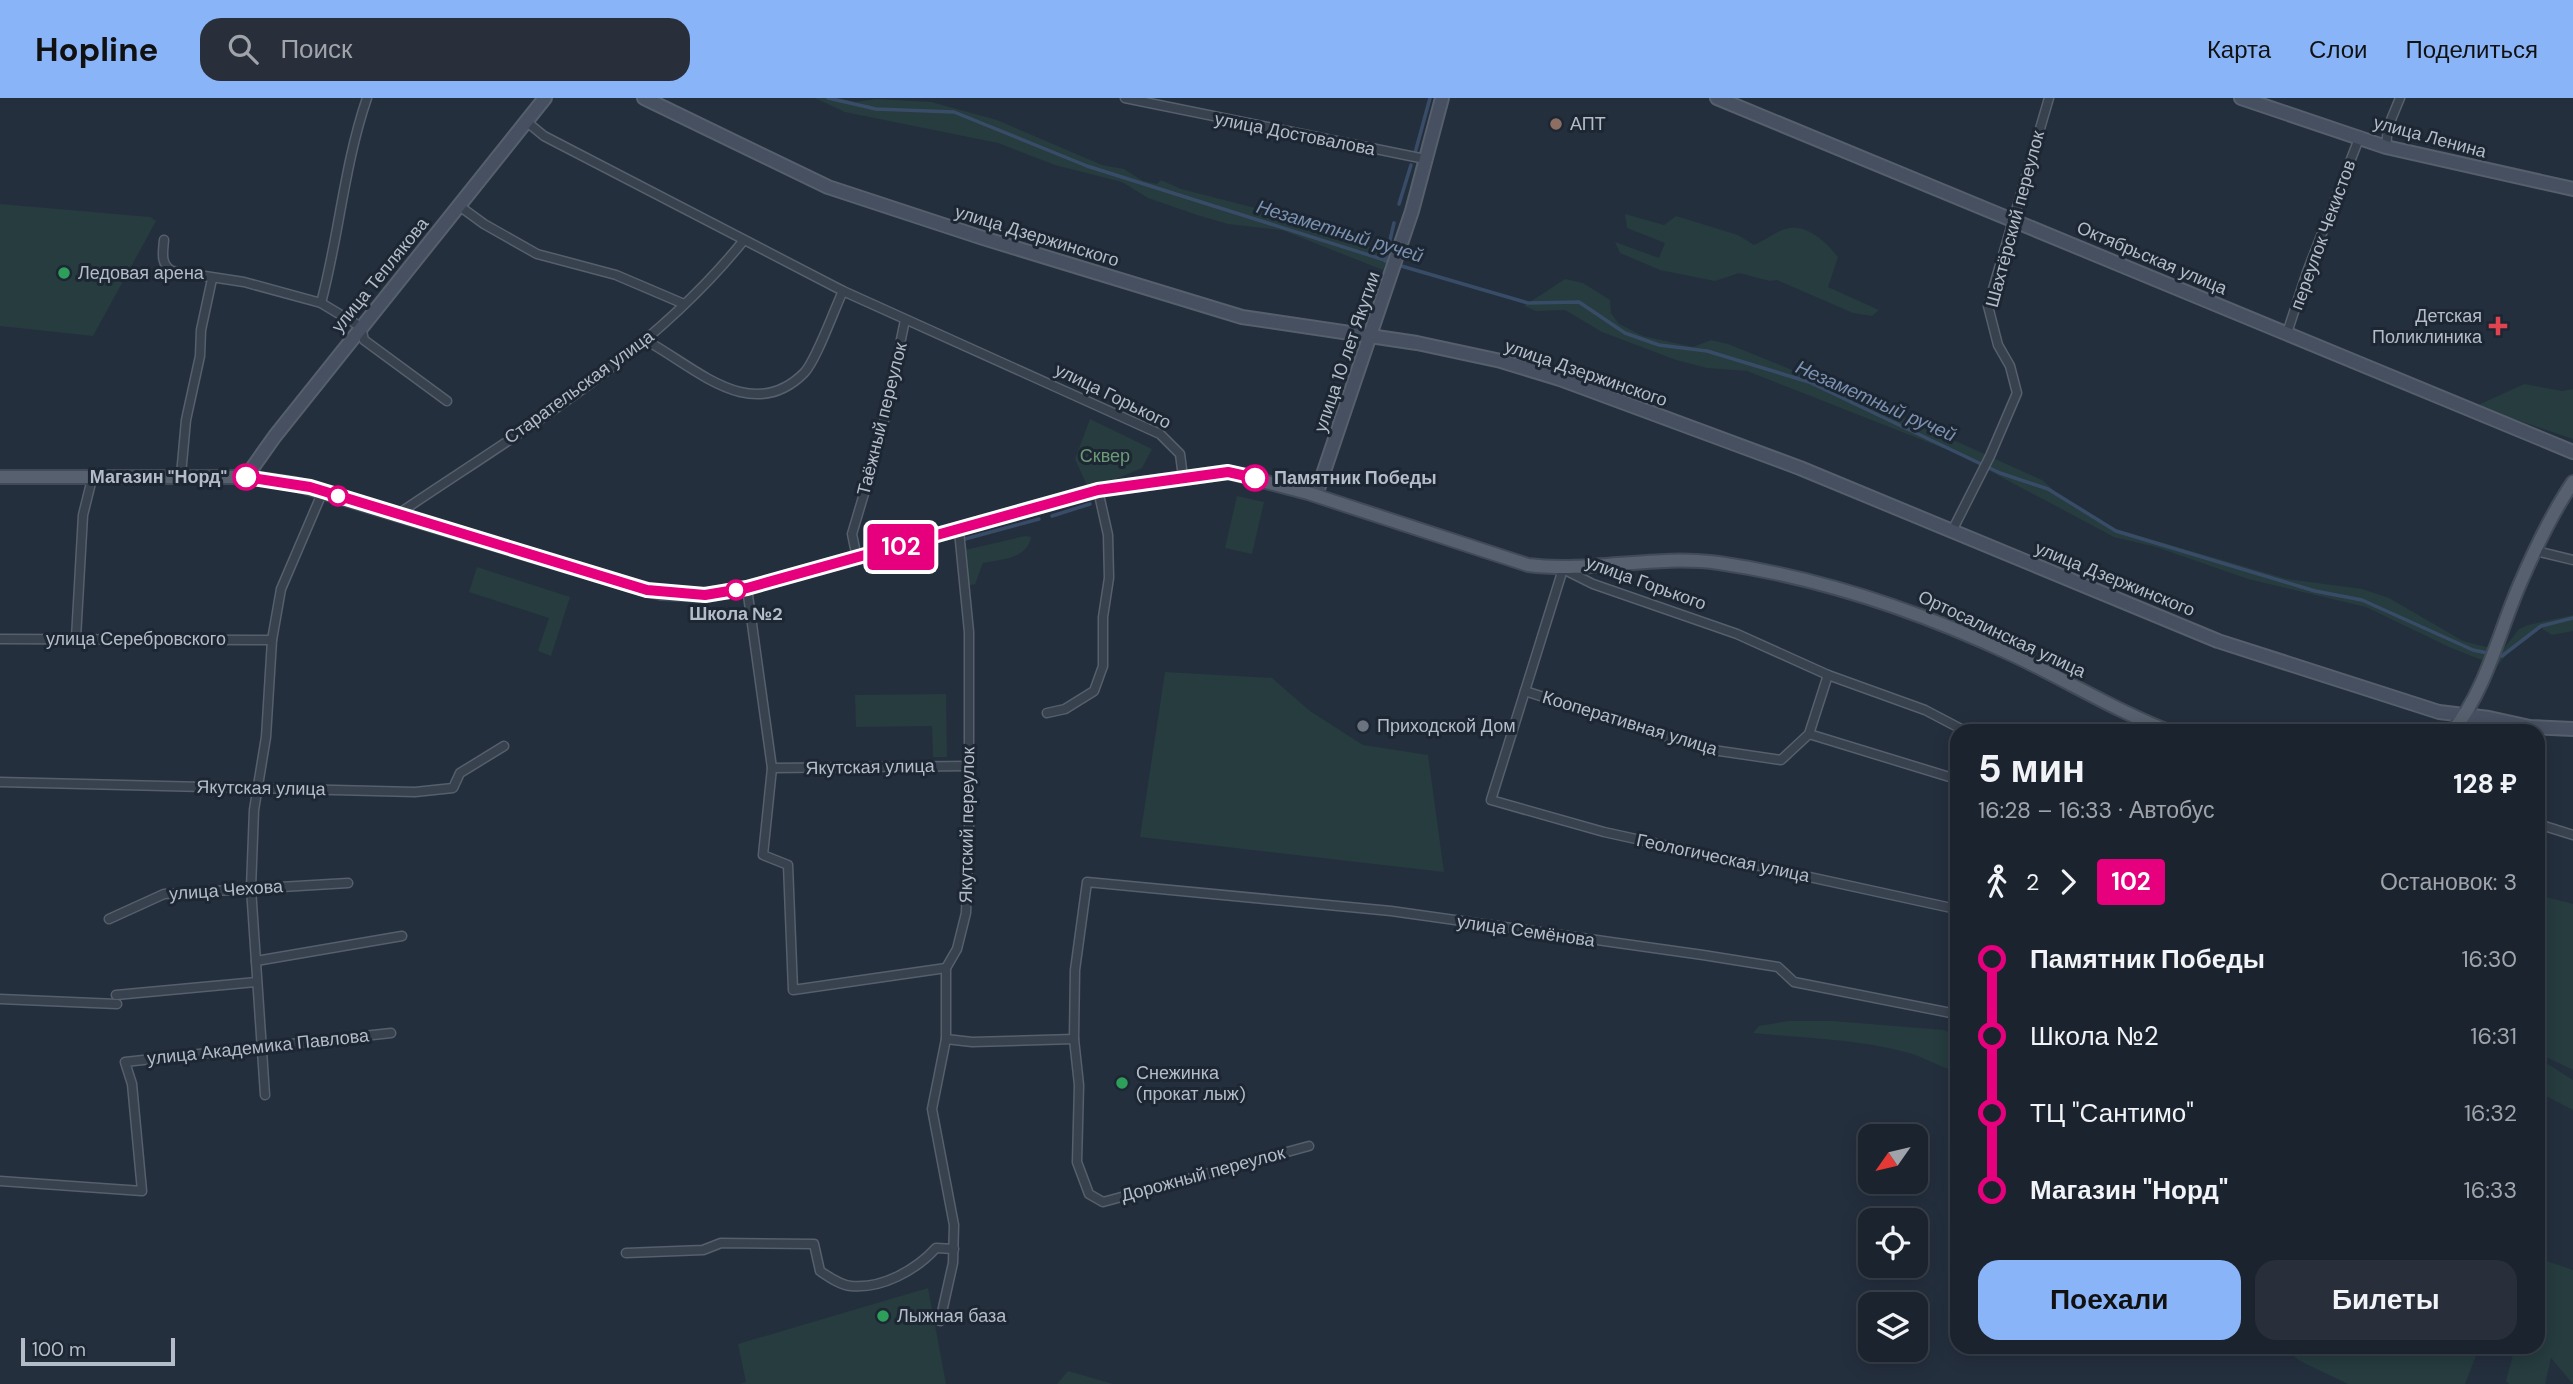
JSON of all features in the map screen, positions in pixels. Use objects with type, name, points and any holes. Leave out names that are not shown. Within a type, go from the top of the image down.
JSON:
[{"type":"main road","name":"улица Горького","points":[[1183,477],[1228,472],[1316,495],[1528,565],[1563,569]]},
{"type":"main road","points":[[0,477],[246,477],[323,491],[661,593],[705,595],[747,588],[959,531],[1098,490],[1183,477]]},
{"type":"main road","points":[[2458,724],[2485,673],[2536,551],[2573,482]]},
{"type":"main road","name":"Ортосалинская улица","points":[[1563,569],[1669,560],[1717,563],[1787,576],[1870,597],[1942,623],[2022,659],[2151,724]]},
{"type":"street","points":[[321,303],[332,263],[341,204],[367,98]]},
{"type":"street","name":"улица Теплякова","points":[[246,477],[361,327],[545,98]]},
{"type":"street","name":"улица Дзержинского","points":[[644,98],[828,187],[908,214],[1242,317],[1369,336],[1501,361],[1560,379],[1800,468],[2218,641],[2439,712],[2512,724]]},
{"type":"street","name":"улица Достовалова","points":[[1125,98],[1425,159]]},
{"type":"street","name":"улица 10 лет Якутии","points":[[1316,495],[1391,276],[1442,98]]},
{"type":"street","name":"Октябрьская улица","points":[[1717,98],[2573,452]]},
{"type":"street","name":"Шахтёрский переулок","points":[[1952,531],[1990,456],[2017,393],[2010,366],[1998,345],[1987,306],[2049,98]]},
{"type":"street","name":"улица Ленина","points":[[2241,98],[2386,147],[2573,189]]},
{"type":"street","points":[[2386,147],[2388,127],[2400,98]]},
{"type":"street","name":"улица Горького","points":[[527,122],[544,136],[843,291],[1160,434],[1180,454],[1183,477]]},
{"type":"street","name":"переулок Чекистов","points":[[2287,333],[2307,272],[2360,136]]},
{"type":"street","points":[[458,205],[484,225],[537,254],[616,275],[684,304]]},
{"type":"street","points":[[164,240],[163,258],[166,267],[212,279],[244,282],[321,303],[361,327],[364,340],[447,401]]},
{"type":"street","name":"Старательская улица","points":[[398,514],[648,341],[684,304],[711,282],[744,240]]},
{"type":"street","points":[[181,475],[186,420],[200,356],[201,330],[212,279]]},
{"type":"street","points":[[648,341],[724,387],[755,396],[771,394],[805,372],[843,291]]},
{"type":"street","name":"Таёжный переулок","points":[[857,558],[852,534],[880,440],[905,320]]},
{"type":"street","points":[[76,638],[83,515],[93,475]]},
{"type":"street","points":[[1047,712],[1065,709],[1094,691],[1103,666],[1103,617],[1109,578],[1108,535],[1098,490]]},
{"type":"street","points":[[265,1095],[251,888],[254,810],[266,737],[272,640],[281,589],[323,491]]},
{"type":"street","name":"Якутский переулок","points":[[940,1321],[954,1249],[954,1225],[932,1109],[946,1039],[946,968],[957,949],[966,913],[969,632],[959,531]]},
{"type":"street","points":[[2536,551],[2573,559]]},
{"type":"street","points":[[1525,691],[1563,569]]},
{"type":"street","name":"улица Горького","points":[[1563,569],[1593,584],[1737,634],[1828,675],[1924,710],[1951,724]]},
{"type":"street","points":[[747,588],[772,768],[763,855],[788,865],[793,990],[946,968]]},
{"type":"street","name":"улица Серебровского","points":[[0,639],[272,640]]},
{"type":"street","points":[[1828,675],[1809,734],[1950,777]]},
{"type":"street","name":"Кооперативная улица","points":[[1525,691],[1706,749],[1780,760],[1809,734]]},
{"type":"street","name":"Геологическая улица","points":[[1525,691],[1491,800],[1604,832],[1950,908]]},
{"type":"street","name":"улица Дзержинского","points":[[2545,728],[2573,729]]},
{"type":"street","name":"Якутская улица","points":[[0,782],[415,792],[453,788],[460,773],[504,746]]},
{"type":"street","name":"Якутская улица","points":[[772,768],[969,766]]},
{"type":"street","points":[[2545,826],[2573,835]]},
{"type":"street","name":"улица Семёнова","points":[[1087,882],[1391,911],[1703,955],[1778,967],[1794,982],[1950,1013]]},
{"type":"street","name":"Дорожный переулок","points":[[1087,882],[1075,970],[1074,1039],[1079,1086],[1077,1162],[1089,1194],[1103,1202],[1308,1146]]},
{"type":"street","name":"улица Чехова","points":[[109,919],[164,894],[348,883]]},
{"type":"street","points":[[256,961],[402,936]]},
{"type":"street","points":[[0,999],[117,999],[257,982]]},
{"type":"street","name":"улица Академика Павлова","points":[[0,1181],[142,1191],[132,1084],[125,1062],[391,1032]]},
{"type":"street","points":[[946,1039],[972,1042],[1074,1039]]},
{"type":"street","points":[[626,1253],[703,1250],[721,1243],[814,1244],[820,1271],[850,1286],[887,1280],[909,1271],[936,1248],[954,1249]]},
{"type":"green space","points":[[815,98],[839,98],[856,102],[876,99],[931,102],[997,120],[1102,165],[1124,169],[1143,181],[1157,184],[1161,180],[1181,189],[1291,217],[1363,246],[1391,250],[1383,270],[1282,230],[1228,224],[1197,215],[1148,198],[1122,182],[1055,165],[998,143],[845,112]]},
{"type":"green space","name":"Ледовая арена","points":[[0,204],[150,217],[156,221],[93,336],[0,326]]},
{"type":"green space","points":[[1625,214],[1664,225],[1676,216],[1738,235],[1754,245],[1786,229],[1804,229],[1823,241],[1838,257],[1828,287],[1879,310],[1872,316],[1853,313],[1777,280],[1770,281],[1739,273],[1715,281],[1660,270],[1620,253],[1615,242],[1659,258],[1665,243],[1627,228]]},
{"type":"green space","points":[[1565,279],[1583,283],[1610,300],[1611,313],[1619,324],[1643,336],[1693,347],[1711,340],[1728,344],[1854,395],[2042,480],[2072,506],[2116,529],[2287,579],[2362,589],[2389,598],[2463,641],[2502,651],[2519,629],[2528,625],[2573,615],[2573,631],[2552,635],[2541,628],[2506,655],[2497,666],[2449,647],[2366,607],[2248,579],[2156,547],[2114,537],[1958,454],[1747,371],[1707,368],[1676,360],[1602,332],[1565,310],[1536,311],[1524,306]]},
{"type":"green space","points":[[2524,384],[2562,391],[2573,389],[2573,439],[2476,406]]},
{"type":"green space","name":"Сквер","points":[[1090,419],[1152,449],[1142,468],[1089,490],[1075,459]]},
{"type":"green space","points":[[1237,496],[1264,502],[1252,554],[1225,548]]},
{"type":"green space","points":[[1025,536],[1031,537],[1024,550],[1013,557],[983,563],[975,584],[966,586],[965,550]]},
{"type":"green space","points":[[477,567],[570,597],[551,656],[538,651],[549,618],[469,592]]},
{"type":"green space","points":[[1165,672],[1272,678],[1310,711],[1363,745],[1428,755],[1444,872],[1140,837]]},
{"type":"green space","points":[[946,694],[947,757],[933,757],[932,726],[856,727],[855,695]]},
{"type":"green space","points":[[2545,897],[2573,904],[2573,1070],[2545,1056]]},
{"type":"green space","points":[[1788,1021],[1833,1021],[1944,1030],[1950,1032],[1950,1069],[1912,1054],[1886,1048],[1753,1033],[1759,1026]]},
{"type":"green space","points":[[2545,1062],[2573,1080],[2573,1110],[2545,1096]]},
{"type":"green space","points":[[2545,1260],[2573,1270],[2573,1384],[2551,1358],[2545,1384],[2509,1384],[2506,1381],[2513,1354],[2545,1354]]},
{"type":"green space","name":"Лыжная база","points":[[928,1288],[946,1384],[740,1384],[746,1382],[738,1344]]},
{"type":"green space","points":[[2291,1354],[2477,1354],[2465,1384],[2348,1384]]},
{"type":"green space","points":[[1068,1371],[1113,1384],[1057,1384]]},
{"type":"waterway","name":"Незаметный ручей","points":[[828,98],[876,109],[954,112],[1087,166],[1391,262]]},
{"type":"waterway","points":[[1415,153],[1430,98]]},
{"type":"waterway","points":[[1399,204],[1411,165]]},
{"type":"waterway","points":[[1385,261],[1394,223]]},
{"type":"waterway","name":"Незаметный ручей","points":[[1398,265],[1528,303],[1579,302],[1625,333],[1659,345],[1707,351],[1809,382],[2000,473],[2048,489],[2116,531],[2315,591],[2362,600],[2473,650],[2502,656],[2541,626],[2573,618]]},
{"type":"waterway","points":[[1052,516],[1090,504]]},
{"type":"waterway","points":[[965,539],[1039,519]]},
{"type":"bus line","name":"102","points":[[246,477],[310,487],[647,590],[705,595],[747,588],[792,576],[1098,490],[1228,472],[1255,478]]},
{"type":"place","name":"АПТ","points":[[1556,124]]},
{"type":"place","name":"Ледовая арена","points":[[64,273]]},
{"type":"place","name":"Детская Поликлиника","points":[[2498,326]]},
{"type":"place","name":"Магазин \"Норд\"","points":[[246,477]]},
{"type":"place","name":"Памятник Победы","points":[[1255,478]]},
{"type":"place","name":"Школа №2","points":[[736,590]]},
{"type":"place","name":"Приходской Дом","points":[[1363,726]]},
{"type":"place","name":"Снежинка (прокат лыж)","points":[[1122,1083]]},
{"type":"place","name":"Лыжная база","points":[[883,1316]]}]
